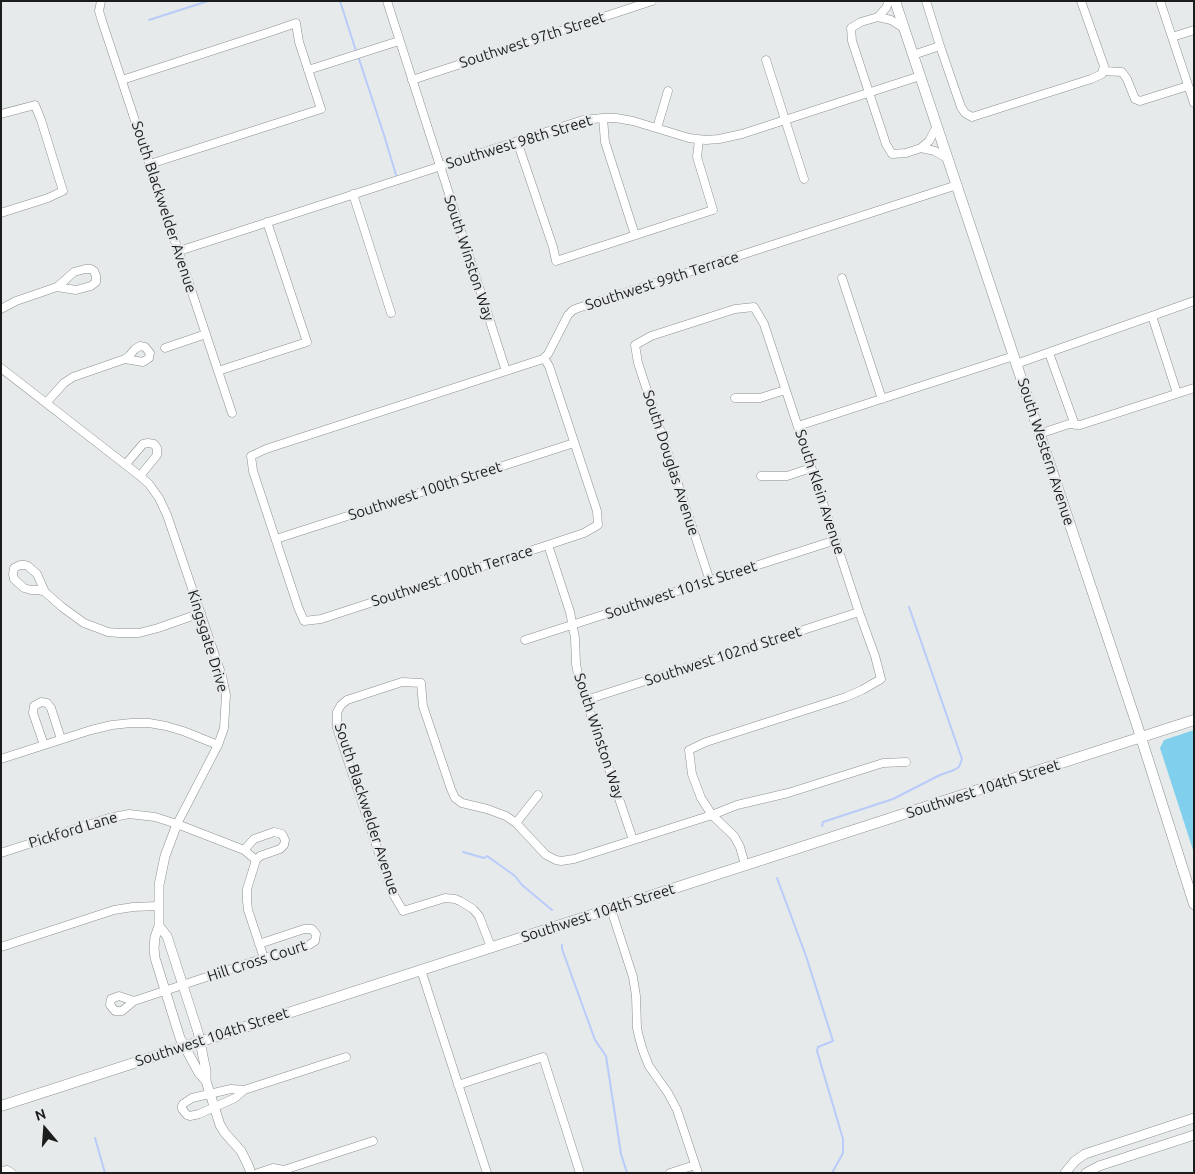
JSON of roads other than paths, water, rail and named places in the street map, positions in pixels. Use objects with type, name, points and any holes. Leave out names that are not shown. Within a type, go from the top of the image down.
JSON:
[{"type":"main road","name":"South Western Avenue","points":[[895,1],[1141,738],[1194,904]]},
{"type":"main road","name":"Southwest 104th Street","points":[[1,1106],[1194,720]]},
{"type":"street","name":"South Blackwelder Avenue","points":[[101,1],[100,15],[232,413]]},
{"type":"street","name":"South Winston Way","points":[[387,1],[506,371]]},
{"type":"street","name":"Southwest 97th Street","points":[[412,80],[652,1]]},
{"type":"street","points":[[878,17],[889,1]]},
{"type":"street","points":[[926,1],[961,107],[965,113],[972,117],[1102,74],[1104,66],[1081,1]]},
{"type":"street","points":[[1160,1],[1194,103]]},
{"type":"street","points":[[905,29],[891,20],[878,17],[860,22],[851,28],[852,41],[886,144],[892,154],[906,153],[921,148],[929,141],[937,126]]},
{"type":"street","points":[[122,80],[296,23],[299,42],[321,109],[150,164]]},
{"type":"street","points":[[1172,37],[1194,30]]},
{"type":"street","points":[[308,70],[399,40]]},
{"type":"street","points":[[913,55],[940,46]]},
{"type":"street","points":[[766,60],[804,178]]},
{"type":"street","points":[[1103,71],[1122,72],[1135,99],[1140,101],[1188,86]]},
{"type":"street","name":"Southwest 98th Street","points":[[179,251],[583,120],[603,118],[625,120],[698,140],[728,138],[920,76]]},
{"type":"street","points":[[657,128],[668,91]]},
{"type":"street","points":[[1,114],[35,105],[63,191],[48,198],[1,213]]},
{"type":"street","points":[[603,118],[605,142],[635,235]]},
{"type":"street","points":[[518,141],[556,261],[713,210],[698,162],[698,140]]},
{"type":"street","points":[[921,148],[938,152],[948,159]]},
{"type":"street","name":"Southwest 99th Terrace","points":[[544,358],[548,354],[568,315],[573,310],[957,185]]},
{"type":"street","points":[[353,194],[391,313]]},
{"type":"street","points":[[218,370],[307,342],[267,222]]},
{"type":"street","points":[[1,309],[16,301],[57,287],[74,272],[85,268],[92,270],[96,276],[94,285],[85,288],[76,290],[57,287]]},
{"type":"street","points":[[842,278],[882,399]]},
{"type":"street","points":[[798,426],[1015,360],[1049,353],[1194,301]]},
{"type":"street","name":"South Klein Avenue","points":[[636,345],[651,336],[735,309],[754,307],[764,324],[875,656],[881,679],[851,695],[706,742],[689,750],[690,766],[696,789],[712,815]]},
{"type":"street","points":[[1152,316],[1177,393]]},
{"type":"street","points":[[165,348],[206,334]]},
{"type":"street","name":"South Douglas Avenue","points":[[636,345],[638,363],[710,581]]},
{"type":"street","points":[[1049,353],[1075,425]]},
{"type":"street","points":[[276,539],[253,471],[250,456],[266,449],[544,358],[549,366],[574,443]]},
{"type":"street","points":[[46,403],[73,377],[124,359]]},
{"type":"street","name":"Kingsgate Drive","points":[[1,368],[126,464],[155,493],[165,510],[222,676],[226,695],[224,728],[212,759],[171,838],[159,885],[159,926],[154,948],[155,958],[180,1038],[199,1073],[206,1081]]},
{"type":"street","points":[[1040,434],[1069,424],[1080,425],[1194,388]]},
{"type":"street","points":[[735,398],[760,398],[785,390]]},
{"type":"street","name":"Southwest 100th Terrace","points":[[276,539],[304,621],[321,619],[584,533],[598,525],[597,512],[574,443]]},
{"type":"street","name":"Southwest 100th Street","points":[[276,539],[574,443]]},
{"type":"street","points":[[126,464],[143,444],[154,444],[157,448],[157,455],[140,476]]},
{"type":"street","points":[[761,476],[787,476],[811,468]]},
{"type":"street","name":"Southwest 101st Street","points":[[525,640],[836,540]]},
{"type":"street","name":"South Winston Way","points":[[548,545],[573,625],[577,673],[633,840]]},
{"type":"street","points":[[45,592],[84,623],[108,632],[139,633],[201,613]]},
{"type":"street","name":"Southwest 102nd Street","points":[[586,700],[859,612]]},
{"type":"street","name":"South Blackwelder Avenue","points":[[491,947],[479,916],[473,909],[460,901],[445,898],[403,911],[392,892],[339,736],[336,722],[338,708],[351,698],[402,682],[422,683],[423,706],[453,794],[462,803],[487,809],[516,822]]},
{"type":"street","points":[[44,745],[33,713],[34,706],[41,702],[50,705],[61,739]]},
{"type":"street","points":[[1,759],[61,739],[112,725],[131,723],[149,723],[166,726],[218,745]]},
{"type":"street","points":[[538,795],[516,822],[541,852],[561,861],[574,859],[712,815],[737,805],[788,793],[883,763],[906,762]]},
{"type":"street","name":"Pickford Lane","points":[[1,853],[109,818],[123,815],[146,815],[177,824],[244,850],[256,860]]},
{"type":"street","points":[[712,815],[734,836],[740,847],[745,865]]},
{"type":"street","points":[[244,850],[254,839],[274,832],[282,834],[285,840],[283,847],[260,856],[256,860],[246,895],[248,910],[264,958]]},
{"type":"street","points":[[1,947],[114,910],[158,906]]},
{"type":"street","points":[[611,909],[633,977],[636,996],[637,1028],[641,1044],[649,1066],[668,1093],[677,1110],[696,1169],[670,1173]]},
{"type":"street","name":"Kingsgate Drive","points":[[159,926],[167,936],[183,985],[200,1041],[206,1081],[214,1107],[224,1133],[241,1151],[250,1173]]},
{"type":"street","name":"Hill Cross Court","points":[[134,1001],[312,944],[315,941],[316,934],[312,929],[304,929],[259,944]]},
{"type":"street","points":[[421,970],[487,1173]]},
{"type":"street","points":[[244,1090],[235,1098],[199,1114],[190,1116],[182,1110],[183,1104],[188,1100],[230,1089],[244,1090],[346,1057]]},
{"type":"street","points":[[458,1085],[542,1057],[580,1173]]},
{"type":"street","points":[[1065,1173],[1075,1161],[1085,1154],[1194,1118]]},
{"type":"street","points":[[1086,1173],[1099,1166],[1194,1135]]},
{"type":"street","points":[[258,1173],[273,1168],[283,1171],[373,1141]]},
{"type":"street","points":[[1,1171],[7,1170],[11,1172]]},
{"type":"waterway","points":[[149,20],[208,1]]},
{"type":"waterway","points":[[340,1],[356,51]]},
{"type":"waterway","points":[[358,56],[396,175]]},
{"type":"waterway","points":[[822,826],[823,822],[893,799],[959,767],[962,759],[909,607]]},
{"type":"waterway","points":[[463,852],[484,858],[487,856],[515,876],[522,885],[552,910]]},
{"type":"waterway","points":[[777,878],[806,956],[833,1041],[818,1047],[817,1051],[843,1139],[843,1153],[832,1173]]},
{"type":"waterway","points":[[562,945],[595,1040],[606,1056],[621,1154],[627,1173]]},
{"type":"waterway","points":[[95,1138],[105,1173]]}]
